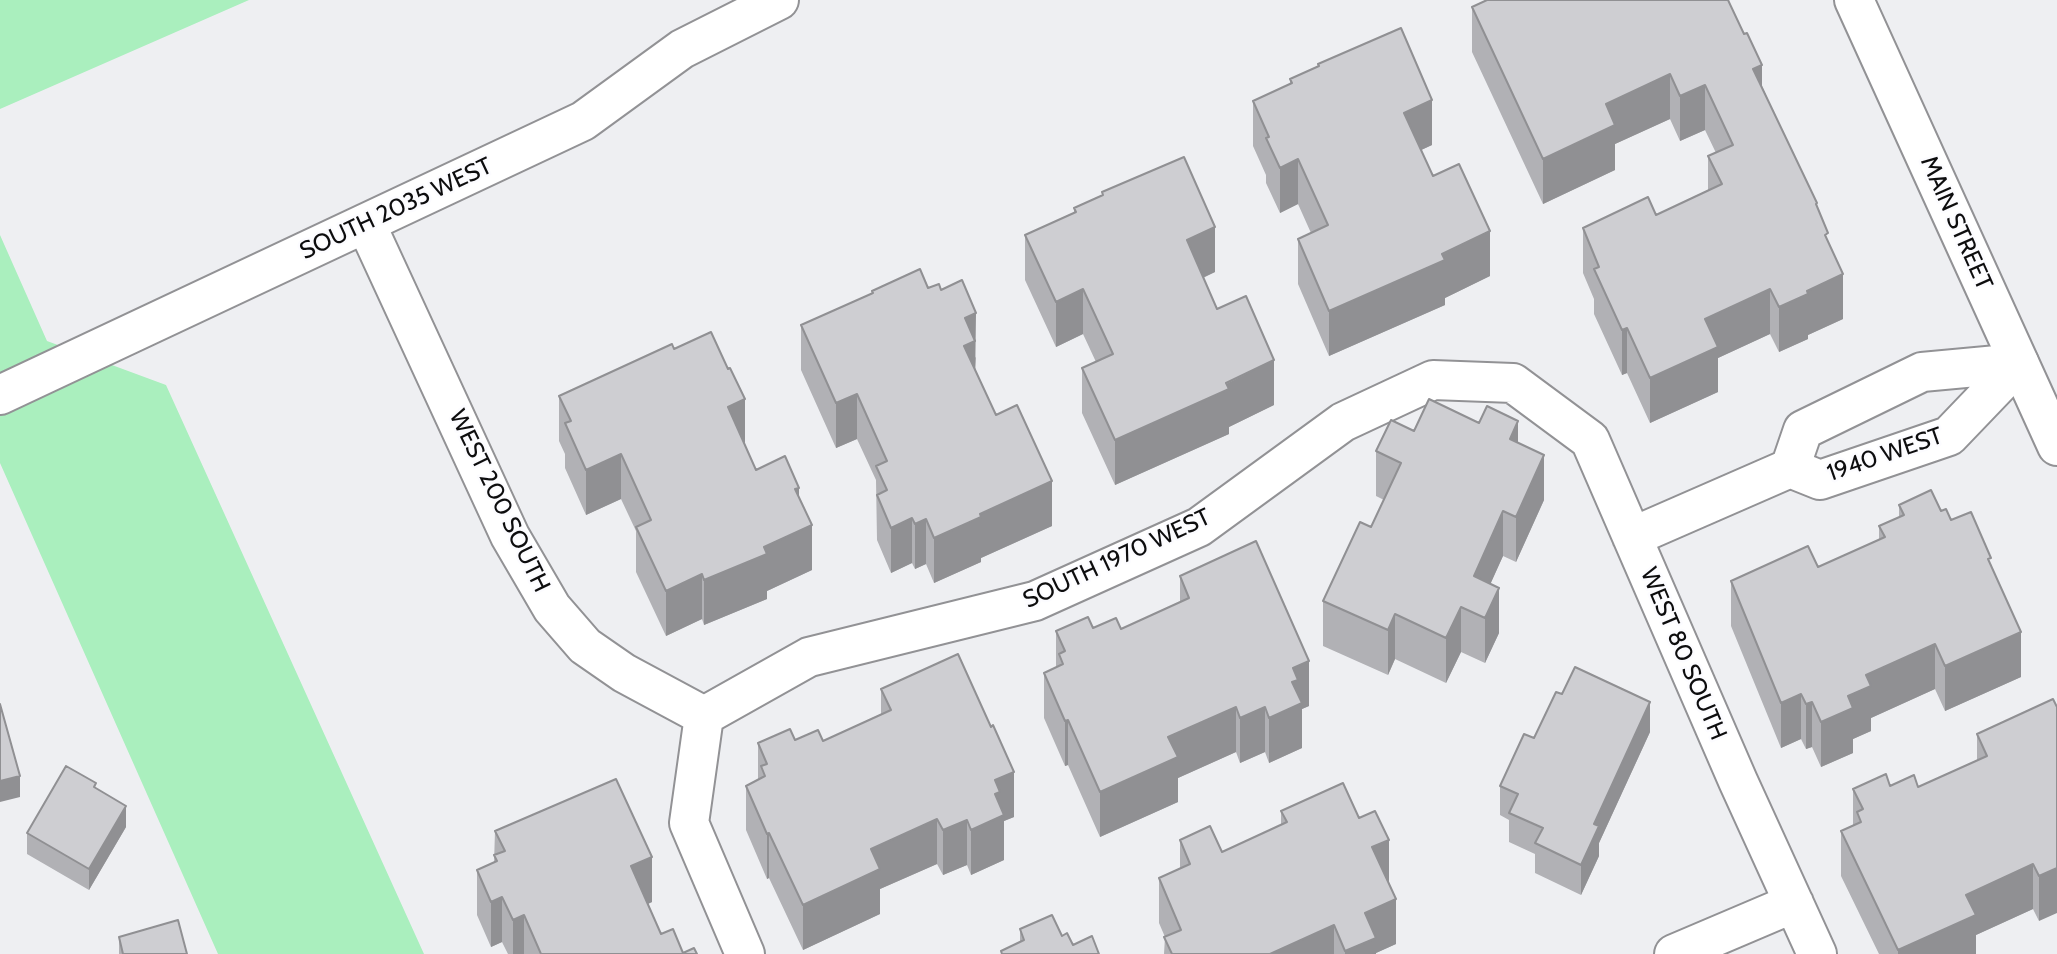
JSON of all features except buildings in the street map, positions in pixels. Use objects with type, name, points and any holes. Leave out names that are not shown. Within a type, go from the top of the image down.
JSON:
[{"type":"street","name":"SOUTH 2035 WEST","points":[[0,395],[583,121],[682,49],[779,0]]},
{"type":"street","name":"MAIN STREET","points":[[1854,0],[2057,446]]},
{"type":"street","name":"WEST 200 SOUTH","points":[[366,224],[510,536],[552,608],[584,646],[624,673],[704,716]]},
{"type":"street","name":"1940 WEST","points":[[2019,363],[1949,436],[1820,480],[1790,468],[1804,430],[1922,372],[2019,363]]},
{"type":"street","name":"SOUTH 1970 WEST","points":[[704,716],[809,657],[1035,601],[1199,527],[1343,422],[1433,380],[1513,383]]},
{"type":"street","name":"WEST 80 SOUTH","points":[[1513,383],[1590,440],[1738,781],[1817,954]]},
{"type":"street","points":[[1632,537],[1790,468]]},
{"type":"street","points":[[704,716],[689,823],[745,954]]},
{"type":"street","points":[[1674,954],[1794,903]]},
{"type":"green space","points":[[0,0],[249,0],[0,109]]},
{"type":"green space","points":[[0,235],[47,341],[166,385],[424,954],[218,954],[0,463]]}]
